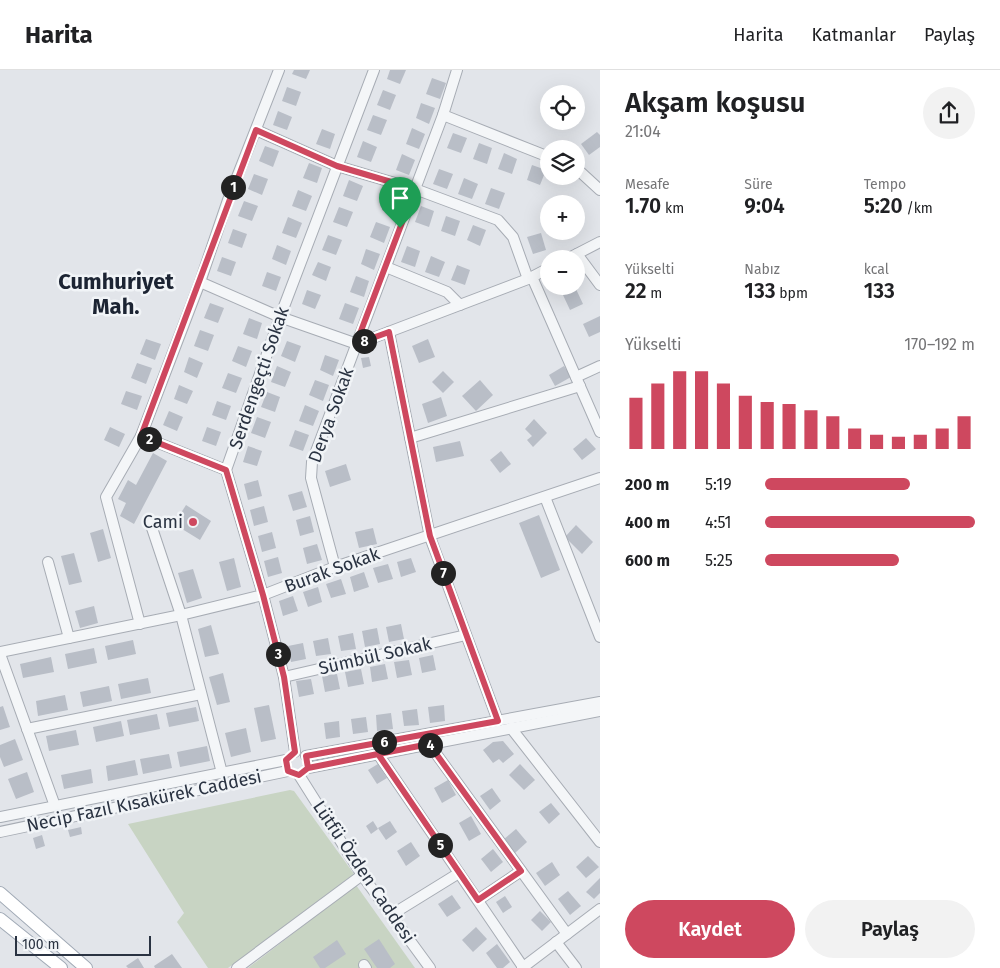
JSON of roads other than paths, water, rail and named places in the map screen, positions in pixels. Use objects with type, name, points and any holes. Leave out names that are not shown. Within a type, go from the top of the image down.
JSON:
[{"type":"main road","points":[[0,893],[86,968]]},
{"type":"main road","points":[[0,918],[61,968]]},
{"type":"street","points":[[140,624],[106,497],[141,436],[279,70]]},
{"type":"street","name":"Serdengeçti Sokak","points":[[295,752],[284,677],[263,595],[226,470],[280,317],[374,70]]},
{"type":"street","name":"Derya Sokak","points":[[335,566],[311,468],[443,115],[457,70]]},
{"type":"street","points":[[443,115],[540,153]]},
{"type":"street","points":[[256,130],[337,166],[415,189],[502,223],[513,237],[600,432]]},
{"type":"street","points":[[585,176],[600,190]]},
{"type":"street","points":[[585,250],[600,242]]},
{"type":"street","points":[[585,264],[600,284]]},
{"type":"street","points":[[386,267],[448,292],[460,305]]},
{"type":"street","points":[[200,282],[280,317],[356,344],[540,273]]},
{"type":"street","points":[[389,332],[430,536],[498,721]]},
{"type":"street","points":[[410,438],[578,381],[600,366]]},
{"type":"street","points":[[141,436],[226,470]]},
{"type":"street","name":"Burak Sokak","points":[[0,653],[181,615],[263,595],[335,566],[600,478]]},
{"type":"street","points":[[545,497],[600,638]]},
{"type":"street","points":[[150,522],[181,615],[222,773]]},
{"type":"street","points":[[48,562],[69,638]]},
{"type":"street","name":"Sümbül Sokak","points":[[284,677],[466,635]]},
{"type":"street","points":[[0,653],[54,806]]},
{"type":"street","points":[[27,729],[201,694]]},
{"type":"street","points":[[600,702],[306,756],[295,752],[286,760],[288,771],[299,775],[308,768],[600,711]]},
{"type":"street","points":[[511,728],[600,842]]},
{"type":"street","points":[[429,744],[566,934]]},
{"type":"street","points":[[378,754],[523,967],[600,909]]},
{"type":"street","points":[[306,756],[308,768]]},
{"type":"street","name":"Necip Fazıl Kısakürek Caddesi","points":[[0,817],[286,760]]},
{"type":"street","name":"Necip Fazıl Kısakürek Caddesi","points":[[0,832],[288,771]]},
{"type":"street","name":"Lütfü Özden Caddesi","points":[[299,775],[362,875],[430,968]]},
{"type":"street","points":[[478,900],[521,871]]},
{"type":"street","points":[[391,915],[459,872]]},
{"type":"street","points":[[238,968],[362,875]]},
{"type":"street","points":[[556,942],[576,968]]},
{"type":"place","name":"Cami","points":[[193,522]]},
{"type":"district","name":"Cumhuriyet Mah.","points":[[116,294]]}]
